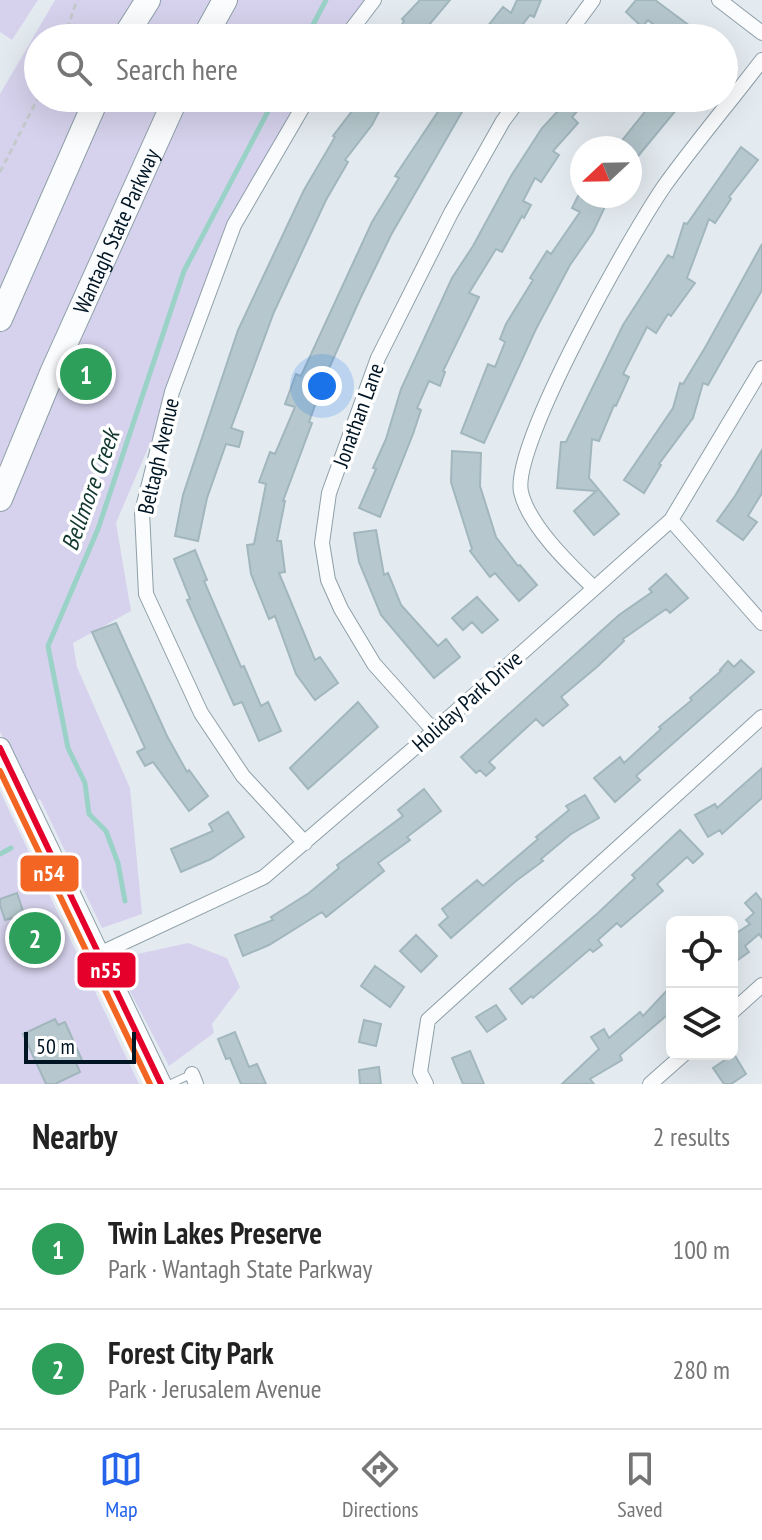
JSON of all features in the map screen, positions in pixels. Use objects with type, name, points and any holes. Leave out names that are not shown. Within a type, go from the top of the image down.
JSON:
[{"type":"highway","points":[[133,24],[148,0]]},
{"type":"highway","points":[[212,24],[225,0]]},
{"type":"highway","points":[[0,319],[91,112]]},
{"type":"highway","name":"Wantagh State Parkway","points":[[0,499],[52,373],[170,112]]},
{"type":"main road","points":[[0,748],[161,1084]]},
{"type":"street","points":[[356,24],[374,0]]},
{"type":"street","points":[[575,24],[593,0]]},
{"type":"street","points":[[719,0],[762,33]]},
{"type":"street","points":[[738,91],[762,60]]},
{"type":"street","name":"Beltagh Avenue","points":[[300,112],[234,225],[172,392],[142,512],[146,594],[201,713],[243,776],[305,843]]},
{"type":"street","name":"Jonathan Lane","points":[[434,731],[374,664],[341,609],[328,580],[322,543],[329,493],[378,358],[451,213],[510,112]]},
{"type":"street","points":[[594,588],[550,544],[521,491],[527,448],[576,338],[664,187],[722,112]]},
{"type":"street","name":"Holiday Park Drive","points":[[99,954],[264,877],[434,731],[671,520],[762,368]]},
{"type":"street","points":[[671,520],[762,623]]},
{"type":"street","points":[[426,1084],[420,1072],[428,1020],[762,717]]},
{"type":"street","points":[[738,1007],[762,985]]},
{"type":"street","points":[[650,1084],[677,1060]]},
{"type":"lane","points":[[170,1084],[194,1079]]},
{"type":"path","points":[[69,24],[77,0]]},
{"type":"path","points":[[0,172],[31,112]]},
{"type":"shaded area","points":[[0,0],[38,0],[12,40],[0,32]]},
{"type":"shaded area","points":[[55,0],[374,0],[356,24],[41,24]]},
{"type":"shaded area","points":[[24,53],[24,112],[300,112],[234,225],[172,392],[116,523],[131,611],[73,643],[77,667],[130,788],[142,914],[102,928],[40,799],[34,801],[0,732],[0,94]]},
{"type":"shaded area","points":[[0,791],[139,1084],[0,1084]]},
{"type":"shaded area","points":[[188,943],[227,958],[240,987],[212,1024],[214,1033],[169,1066],[122,976],[133,955]]},
{"type":"building","points":[[420,0],[450,0],[430,24],[402,24],[402,19]]},
{"type":"building","points":[[517,0],[541,0],[534,17],[530,15],[523,24],[489,24],[503,7],[511,13]]},
{"type":"building","points":[[636,0],[655,0],[687,24],[653,24],[648,20],[639,24],[626,12]]},
{"type":"building","points":[[351,112],[379,112],[345,160],[348,162],[326,200],[274,312],[231,428],[243,432],[239,447],[226,444],[207,498],[198,541],[175,536],[183,495],[238,330],[333,136]]},
{"type":"building","points":[[438,112],[462,112],[391,235],[360,299],[326,375],[283,501],[277,541],[281,541],[285,572],[279,573],[315,660],[320,657],[338,683],[315,700],[296,674],[275,616],[269,619],[251,574],[247,545],[254,544],[266,484],[259,482],[270,452],[275,454],[295,407],[285,404],[296,374],[301,376],[372,222],[399,178],[395,176]]},
{"type":"building","points":[[557,112],[576,112],[572,117],[578,123],[553,151],[559,155],[541,182],[535,178],[523,201],[531,205],[524,218],[522,216],[502,252],[496,249],[469,293],[479,297],[443,371],[440,386],[429,381],[417,408],[421,410],[413,434],[380,517],[359,508],[376,469],[373,468],[386,439],[401,389],[452,278],[542,128]]},
{"type":"building","points":[[645,112],[674,112],[642,151],[642,136],[626,136]]},
{"type":"building","points":[[741,147],[758,160],[729,197],[731,199],[715,223],[709,219],[687,278],[695,283],[656,333],[647,327],[623,374],[629,377],[599,441],[592,439],[589,478],[619,514],[594,535],[574,511],[596,491],[557,488],[561,442],[566,442],[623,325],[668,255],[673,258],[684,223],[687,224]]},
{"type":"building","points":[[572,208],[604,208],[536,329],[484,443],[461,433],[488,364],[495,367],[505,342],[500,339],[533,280],[530,278],[547,251],[551,254],[580,212]]},
{"type":"building","points":[[762,244],[762,290],[708,385],[703,383],[693,418],[659,464],[644,493],[624,480],[673,408],[680,383],[683,384],[706,346]]},
{"type":"building","points":[[762,450],[762,493],[748,516],[757,522],[743,540],[717,521]]},
{"type":"building","points":[[452,451],[481,453],[480,486],[496,537],[537,585],[519,601],[495,573],[490,577],[470,551],[472,549],[451,482]]},
{"type":"building","points":[[376,530],[384,575],[388,573],[401,605],[438,646],[446,639],[460,657],[434,678],[381,615],[359,562],[354,533]]},
{"type":"building","points":[[195,550],[207,580],[204,581],[241,667],[244,666],[261,706],[268,702],[281,731],[259,741],[242,702],[234,705],[187,600],[190,599],[174,559]]},
{"type":"building","points":[[666,574],[688,598],[670,613],[666,609],[623,639],[598,666],[561,697],[568,705],[543,726],[536,719],[489,762],[495,768],[486,776],[480,770],[476,773],[461,757],[619,615],[652,592],[649,589]]},
{"type":"building","points":[[477,597],[498,620],[482,633],[472,622],[463,630],[452,618]]},
{"type":"building","points":[[116,623],[167,736],[187,772],[189,770],[208,796],[189,811],[153,762],[145,766],[137,752],[145,748],[92,632]]},
{"type":"building","points":[[741,660],[754,672],[636,776],[640,780],[615,802],[594,778],[620,757],[624,763],[661,729],[659,727],[692,700],[690,698],[728,661],[734,667]]},
{"type":"building","points":[[358,702],[378,727],[308,789],[290,768]]},
{"type":"building","points":[[762,768],[762,798],[722,834],[720,830],[708,837],[695,815],[715,804],[717,808]]},
{"type":"building","points":[[424,789],[441,811],[407,837],[410,840],[378,863],[384,871],[326,917],[322,912],[269,945],[243,956],[235,935],[273,920],[271,917],[309,893],[339,868],[337,865],[403,816],[398,810]]},
{"type":"building","points":[[585,795],[599,818],[571,834],[451,938],[439,925],[448,917],[442,909],[477,880],[483,886],[569,810],[566,806]]},
{"type":"building","points":[[228,812],[244,837],[211,859],[181,872],[171,849],[213,831],[209,824]]},
{"type":"building","points":[[680,830],[703,854],[693,863],[687,857],[657,884],[663,891],[621,927],[617,923],[598,940],[602,945],[593,952],[590,949],[522,1004],[510,989],[598,913],[635,878],[632,875]]},
{"type":"building","points":[[17,893],[30,932],[18,936],[12,918],[5,920],[0,905],[0,899]]},
{"type":"building","points":[[756,893],[762,901],[762,938],[759,934],[745,946],[749,952],[738,960],[738,932],[750,924],[746,920],[754,913],[745,903]]},
{"type":"building","points":[[416,935],[437,956],[421,972],[400,951]]},
{"type":"building","points":[[375,966],[404,987],[390,1007],[361,986]]},
{"type":"building","points":[[666,991],[666,1016],[620,1055],[622,1060],[590,1079],[594,1084],[562,1084],[599,1049],[591,1037],[604,1029],[609,1038],[640,1012],[643,1016]]},
{"type":"building","points":[[496,1005],[506,1019],[487,1032],[476,1017]]},
{"type":"building","points":[[55,1019],[58,1025],[65,1022],[82,1060],[76,1063],[80,1072],[55,1084],[46,1084],[23,1034]]},
{"type":"building","points":[[364,1020],[381,1024],[376,1046],[359,1042]]},
{"type":"building","points":[[235,1032],[249,1067],[257,1064],[266,1084],[241,1084],[230,1058],[226,1059],[218,1039]]},
{"type":"building","points":[[470,1051],[484,1084],[463,1084],[452,1058]]},
{"type":"building","points":[[725,1060],[738,1060],[746,1074],[731,1084],[724,1084],[713,1068]]},
{"type":"building","points":[[379,1067],[381,1084],[360,1084],[359,1070]]},
{"type":"waterway","name":"Bellmore Creek","points":[[313,24],[326,0]]},
{"type":"waterway","name":"Bellmore Creek","points":[[125,901],[118,863],[106,831],[89,814],[85,783],[68,748],[48,646],[98,529],[184,271],[268,112]]},
{"type":"waterway","name":"Bellmore Creek","points":[[0,854],[11,848]]},
{"type":"transit line","name":"n55","points":[[0,748],[161,1084]]},
{"type":"transit line","name":"n54","points":[[0,771],[150,1084]]},
{"type":"place","name":"Twin Lakes Preserve","points":[[86,374]]},
{"type":"place","name":"Forest City Park","points":[[35,938]]}]
